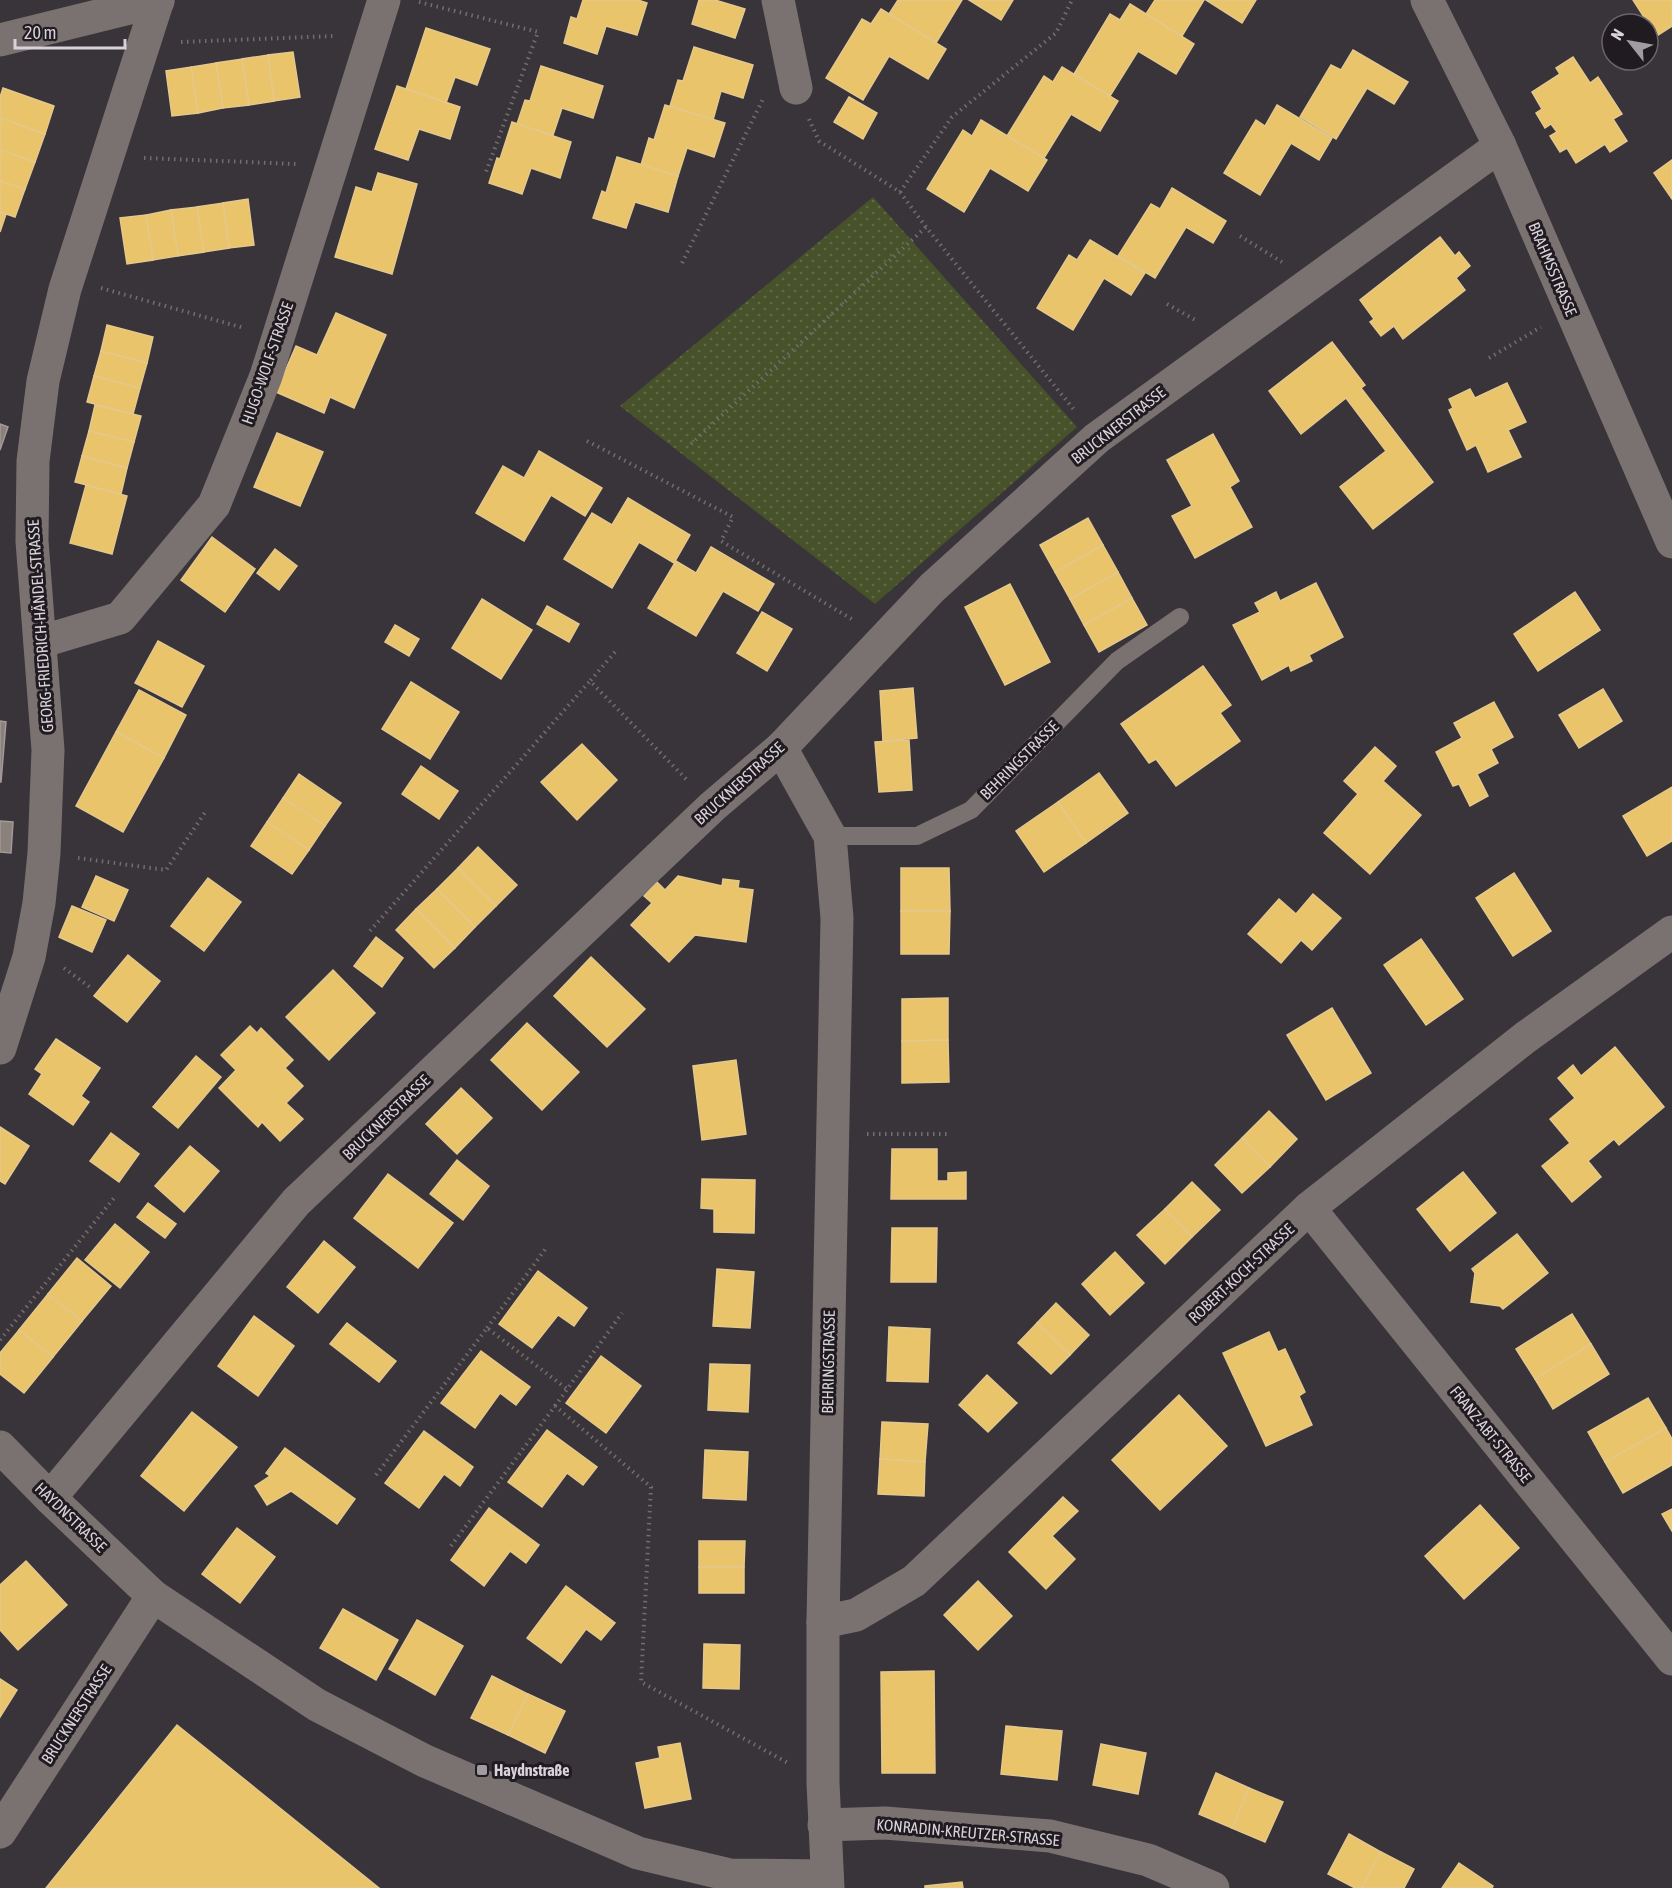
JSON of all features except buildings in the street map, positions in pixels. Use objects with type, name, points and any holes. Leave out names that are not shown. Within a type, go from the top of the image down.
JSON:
[{"type":"street","points":[[0,40],[158,0]]},
{"type":"street","name":"GEORG-FRIEDRICH-HÄNDEL-STRASSE","points":[[0,1048],[29,957],[39,903],[44,853],[48,750],[32,541],[33,461],[43,381],[69,278],[158,0]]},
{"type":"street","name":"HUGO-WOLF-STRASSE","points":[[40,642],[120,618],[214,505],[266,376],[384,0]]},
{"type":"street","points":[[778,0],[796,88]]},
{"type":"street","name":"BRAHMSSTRASSE","points":[[1427,0],[1500,147],[1672,542]]},
{"type":"street","name":"BRUCKNERSTRASSE","points":[[50,1498],[296,1202],[713,806],[781,748],[932,588],[1097,438],[1500,147]]},
{"type":"street","name":"BEHRINGSTRASSE","points":[[781,748],[830,837],[837,918],[823,1622],[823,1783],[828,1882]]},
{"type":"street","name":"ROBERT-KOCH-STRASSE","points":[[823,1622],[856,1615],[914,1581],[1309,1208],[1526,1037],[1672,932]]},
{"type":"street","name":"FRANZ-ABT-STRASSE","points":[[1309,1208],[1672,1659]]},
{"type":"street","name":"HAYDNSTRASSE","points":[[0,1447],[153,1596],[317,1705],[425,1761],[638,1853],[730,1875],[828,1882]]},
{"type":"street","name":"BRUCKNERSTRASSE","points":[[0,1832],[153,1596]]},
{"type":"street","name":"KONRADIN-KREUTZER-STRASSE","points":[[824,1825],[885,1823],[1050,1836],[1148,1860],[1213,1888]]},
{"type":"lane","name":"BEHRINGSTRASSE","points":[[830,837],[917,836],[970,810],[1117,661],[1180,617]]},
{"type":"path","points":[[410,0],[538,32],[486,172]]},
{"type":"path","points":[[900,192],[952,117],[1056,33],[1072,0]]},
{"type":"path","points":[[144,44],[373,35]]},
{"type":"path","points":[[682,263],[788,48]]},
{"type":"path","points":[[796,88],[819,141],[900,192],[1097,438]]},
{"type":"path","points":[[108,157],[332,165]]},
{"type":"path","points":[[692,444],[926,227]]},
{"type":"path","points":[[1240,236],[1314,280]]},
{"type":"path","points":[[69,278],[278,338]]},
{"type":"path","points":[[1489,358],[1570,310]]},
{"type":"path","points":[[586,441],[733,517],[721,541],[884,638]]},
{"type":"path","points":[[370,931],[615,652]]},
{"type":"path","points":[[590,681],[713,806]]},
{"type":"path","points":[[44,853],[166,870],[206,811]]},
{"type":"path","points":[[833,1134],[950,1134]]},
{"type":"path","points":[[0,1340],[114,1198]]},
{"type":"path","points":[[376,1475],[547,1247]]},
{"type":"path","points":[[451,1546],[622,1312]]},
{"type":"path","points":[[487,1328],[567,1389]]},
{"type":"path","points":[[555,1406],[651,1487],[641,1682],[823,1783]]},
{"type":"green space","points":[[873,197],[1077,427],[875,604],[620,406]]},
{"type":"place","name":"Haydnstraße","points":[[482,1770]]}]
